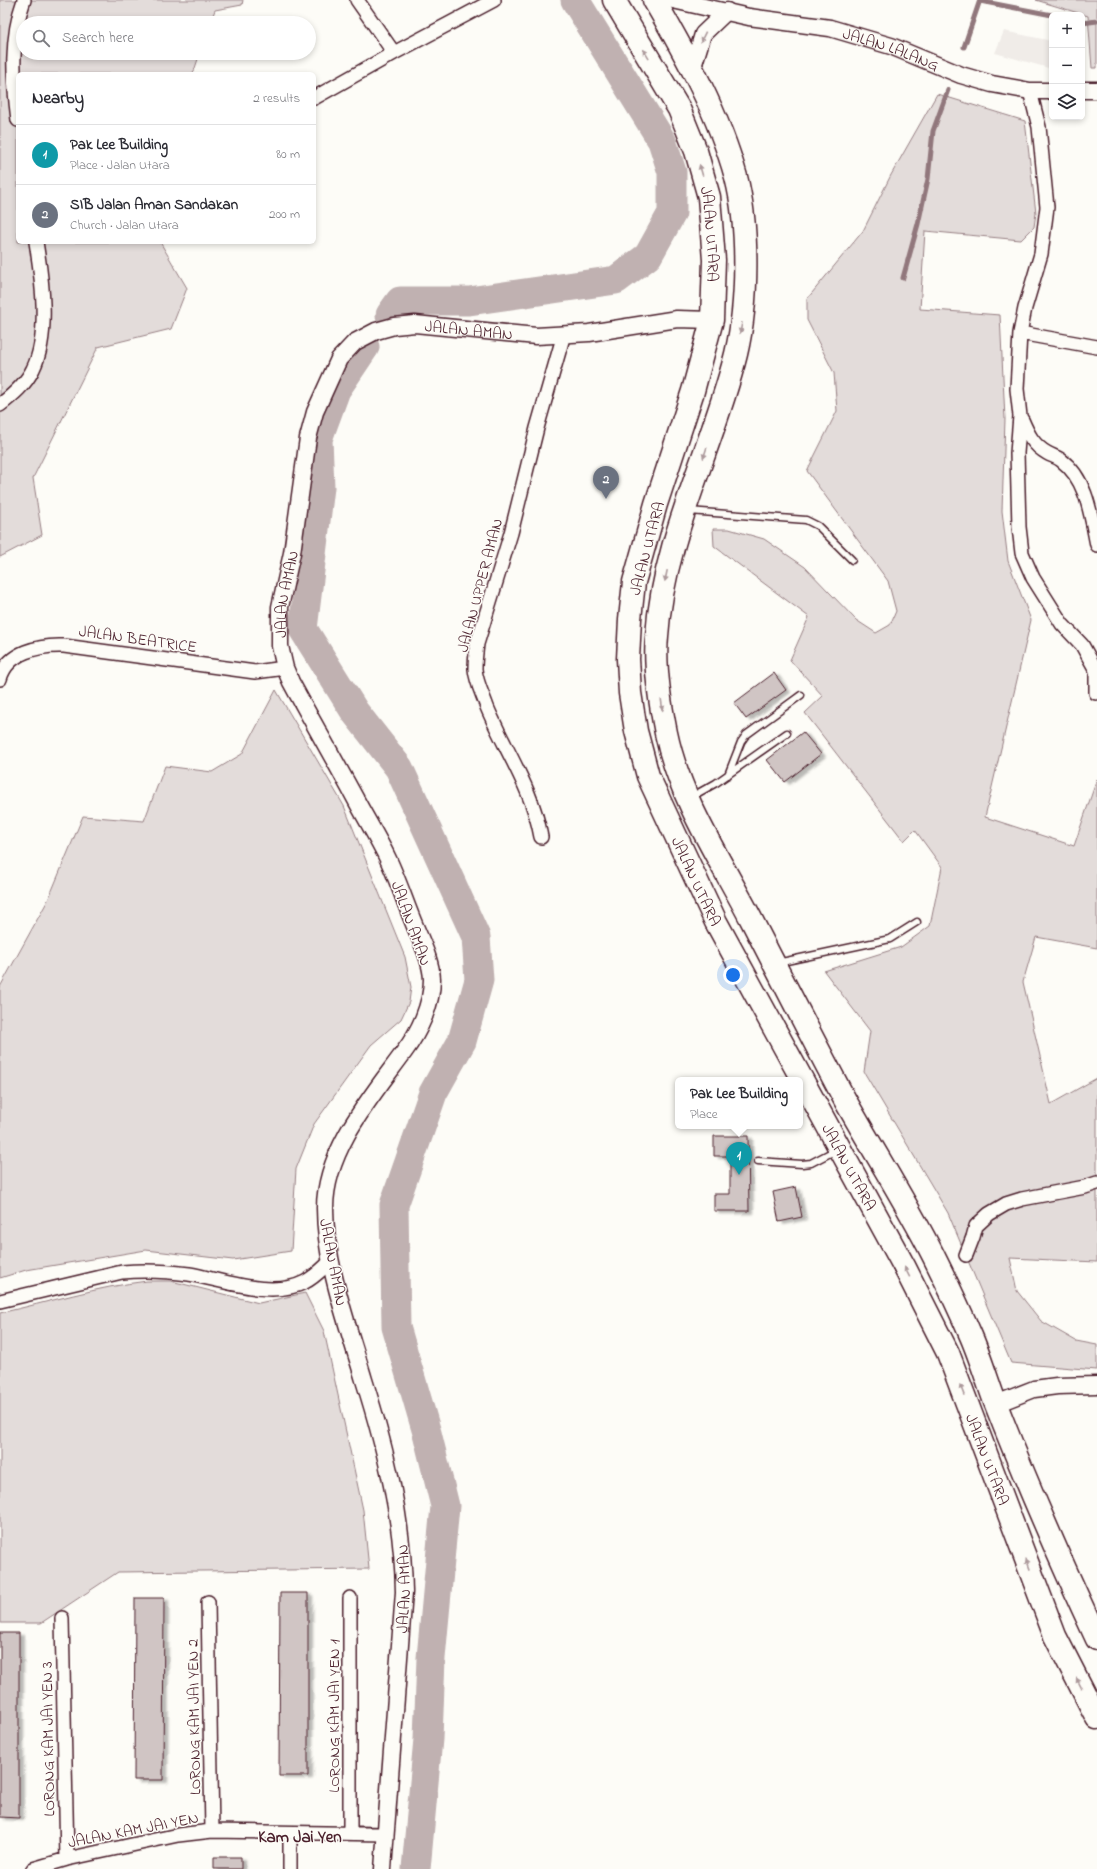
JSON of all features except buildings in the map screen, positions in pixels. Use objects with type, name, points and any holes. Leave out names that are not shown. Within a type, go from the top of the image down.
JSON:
[{"type":"highway","name":"JALAN UTARA","points":[[614,0],[679,109],[696,152],[709,197],[714,260],[712,320],[694,391],[656,504],[634,582],[628,659],[630,693],[636,730],[648,776],[667,820],[716,922],[800,1077]]},
{"type":"highway","name":"JALAN UTARA","points":[[654,0],[692,70],[710,107],[736,177],[742,212],[745,289],[744,312],[736,354],[670,558],[662,595],[656,638],[657,668],[666,733],[675,768],[688,799],[845,1099],[932,1252],[970,1335],[996,1404],[1068,1578],[1097,1639]]},
{"type":"highway","points":[[710,107],[728,211],[734,296],[732,311],[725,318],[712,320]]},
{"type":"highway","name":"JALAN UTARA","points":[[803,1082],[904,1266],[948,1353],[1056,1636],[1097,1718]]},
{"type":"street","points":[[20,16],[24,0]]},
{"type":"street","points":[[357,0],[394,52]]},
{"type":"street","points":[[316,97],[394,52],[494,0]]},
{"type":"street","name":"JALAN LALANG","points":[[673,0],[749,17],[830,28],[857,35],[931,62],[961,75],[992,84],[1030,91],[1049,91]]},
{"type":"street","points":[[692,70],[703,34],[727,11]]},
{"type":"street","points":[[16,36],[14,75],[16,98]]},
{"type":"street","points":[[1085,90],[1097,90]]},
{"type":"street","points":[[1030,91],[1039,127],[1048,207],[1041,254],[1025,308],[1020,333],[1017,389],[1020,416],[1017,453],[1019,527],[1022,553],[1033,578],[1062,624],[1082,645],[1096,670],[1096,693]]},
{"type":"street","points":[[0,405],[18,391],[33,370],[42,342],[42,311],[36,244]]},
{"type":"street","name":"JALAN AMAN","points":[[383,1869],[404,1592],[404,1557],[396,1504],[384,1450],[340,1301],[327,1241],[325,1205],[330,1173],[342,1142],[355,1120],[407,1047],[419,1027],[431,992],[432,977],[427,958],[388,860],[291,682],[285,668],[280,646],[280,607],[292,553],[308,438],[315,412],[339,359],[356,342],[376,331],[394,326],[415,324],[536,336],[589,333],[677,319],[712,320]]},
{"type":"street","points":[[1020,333],[1097,347]]},
{"type":"street","name":"JALAN UPPER AMAN","points":[[541,837],[538,820],[530,799],[495,727],[484,699],[477,680],[475,658],[511,533],[537,428],[564,334]]},
{"type":"street","points":[[1020,416],[1035,445],[1061,460],[1077,480],[1086,497],[1097,545]]},
{"type":"street","name":"JALAN BEATRICE","points":[[0,679],[4,667],[12,659],[29,650],[46,645],[64,646],[255,672],[285,668]]},
{"type":"street","points":[[966,1255],[976,1226],[989,1214],[1006,1204],[1022,1199],[1085,1188],[1097,1183]]},
{"type":"street","points":[[0,1301],[122,1272],[160,1270],[190,1274],[236,1285],[269,1289],[282,1288],[305,1282],[332,1261]]},
{"type":"street","points":[[996,1404],[1034,1389],[1057,1386],[1097,1385]]},
{"type":"street","name":"LORONG KAM JAI YEN 1","points":[[350,1598],[350,1833]]},
{"type":"street","name":"LORONG KAM JAI YEN 2","points":[[208,1602],[212,1831]]},
{"type":"street","name":"LORONG KAM JAI YEN 3","points":[[62,1618],[67,1859]]},
{"type":"street","name":"JALAN KAM JAI YEN","points":[[33,1869],[67,1859],[178,1835],[212,1831],[290,1834],[386,1834]]},
{"type":"street","points":[[290,1834],[290,1869]]},
{"type":"lane","points":[[686,510],[806,520],[818,526],[852,560]]},
{"type":"lane","points":[[728,775],[746,734],[801,695]]},
{"type":"lane","points":[[688,799],[728,775],[788,733]]},
{"type":"lane","points":[[774,964],[890,939],[918,922]]},
{"type":"lane","points":[[758,1161],[802,1164],[811,1163],[839,1148]]},
{"type":"shaded area","points":[[0,0],[243,0],[242,5],[215,10],[213,16],[16,16],[16,60],[198,60],[193,72],[16,72],[16,244],[161,244],[187,288],[171,329],[98,347],[33,478],[42,535],[0,557]]},
{"type":"shaded area","points":[[1036,0],[1097,0],[1097,68],[1092,68],[1088,16],[1085,15],[1085,12],[1075,12]]},
{"type":"shaded area","points":[[1004,31],[1049,40],[1049,68],[995,53]]},
{"type":"shaded area","points":[[937,94],[1025,121],[1036,213],[1034,227],[1021,240],[925,231],[920,309],[1000,315],[1005,419],[1002,511],[1008,561],[1031,620],[985,817],[1074,846],[1097,779],[1097,948],[1036,937],[1023,982],[1051,1104],[1097,1078],[1097,1262],[1010,1258],[1017,1291],[1041,1321],[1076,1341],[1097,1345],[1097,1370],[1011,1363],[948,1213],[864,1072],[870,1031],[824,971],[901,947],[930,926],[942,867],[915,830],[904,841],[805,713],[823,696],[790,660],[809,617],[714,546],[713,529],[729,529],[764,539],[805,567],[856,620],[876,633],[890,625],[896,611],[888,581],[807,471],[837,411],[834,373],[807,320],[807,299],[863,231],[891,175]]},
{"type":"shaded area","points":[[276,690],[344,806],[405,957],[411,987],[409,1002],[401,1019],[371,1045],[314,1124],[296,1169],[291,1251],[233,1260],[146,1250],[26,1270],[0,1278],[0,987],[48,900],[83,816],[144,821],[165,766],[212,772],[242,754]]},
{"type":"shaded area","points":[[147,1281],[171,1281],[259,1303],[305,1293],[324,1331],[363,1510],[369,1569],[118,1572],[41,1623],[0,1623],[0,1313],[91,1291]]},
{"type":"waterway","points":[[390,315],[400,301],[469,301],[616,280],[648,256],[672,213],[672,172],[662,141],[575,0]]},
{"type":"waterway","points":[[964,47],[980,0]]},
{"type":"waterway","points":[[980,1],[1049,14]]},
{"type":"waterway","points":[[1085,23],[1097,21]]},
{"type":"waterway","points":[[903,278],[918,224],[928,179],[933,131],[948,90]]},
{"type":"waterway","points":[[365,347],[336,390],[318,439],[320,487],[303,629],[355,712],[399,768],[476,937],[479,980],[462,1041],[433,1093],[394,1205],[396,1327],[427,1433],[445,1506],[431,1658],[428,1739],[416,1869]]},
{"type":"place","name":"SIB Jalan Aman Sandakan","points":[[606,499]]},
{"type":"place","name":"Pak Lee Building","points":[[739,1175]]},
{"type":"district","name":"Kam Jai Yen","points":[[300,1836]]}]
